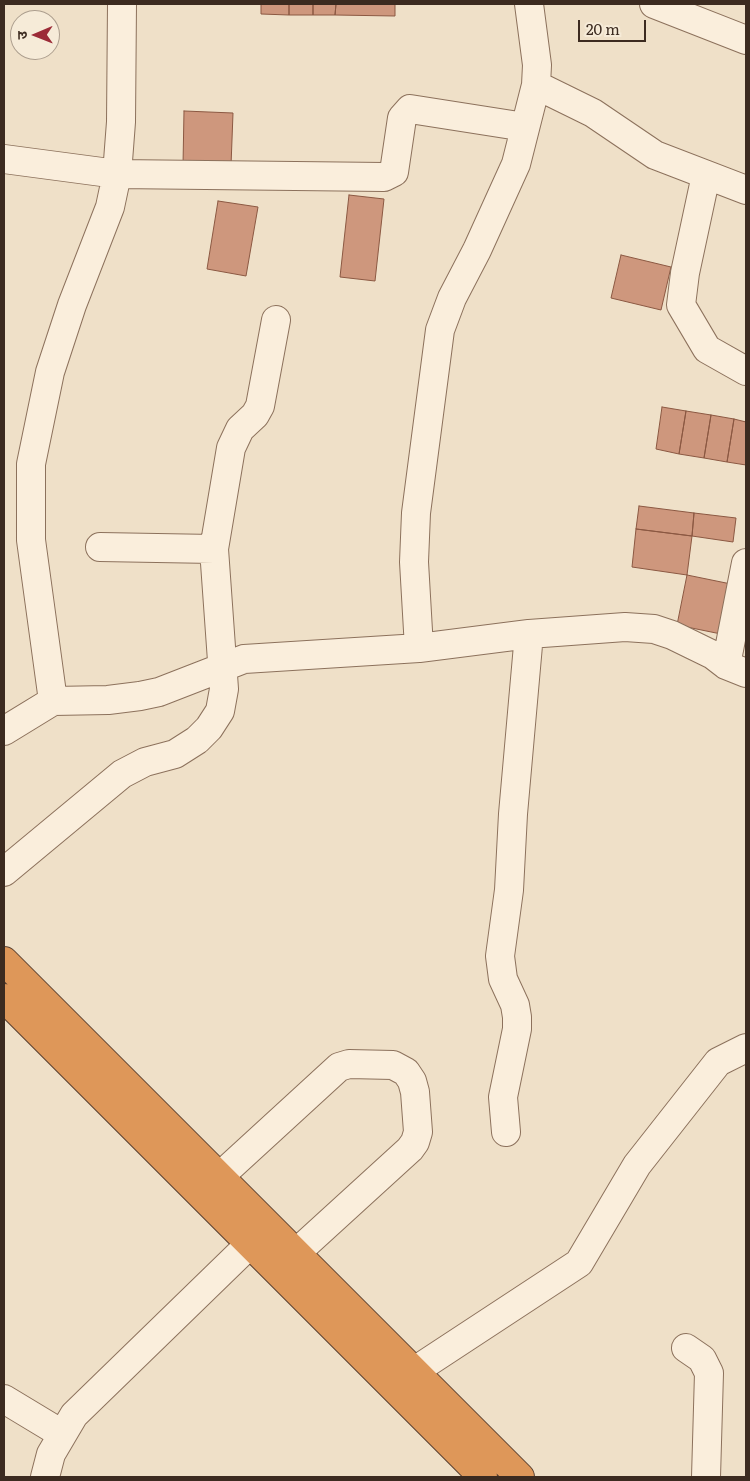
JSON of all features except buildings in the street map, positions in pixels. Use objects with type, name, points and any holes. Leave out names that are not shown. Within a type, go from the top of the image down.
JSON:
[{"type":"highway","points":[[4,961],[520,1477]]},
{"type":"highway","points":[[4,998],[483,1477]]},
{"type":"street","points":[[53,701],[32,540],[31,464],[50,372],[72,305],[110,207],[117,174],[121,122],[122,4]]},
{"type":"street","points":[[419,648],[414,562],[416,513],[440,330],[452,298],[477,250],[516,164],[536,86],[537,65],[529,4]]},
{"type":"street","points":[[654,4],[746,40]]},
{"type":"street","points":[[536,86],[593,113],[655,155],[746,190]]},
{"type":"street","points":[[4,159],[117,174],[384,176],[394,172],[402,118],[410,109],[525,127]]},
{"type":"street","points":[[706,175],[685,273],[681,305],[707,349],[746,371]]},
{"type":"street","points":[[4,872],[122,774],[145,762],[175,754],[198,740],[212,722],[224,700],[214,549],[231,448],[240,429],[260,406],[276,320]]},
{"type":"street","points":[[100,546],[214,549]]},
{"type":"street","points":[[4,731],[53,701],[108,700],[159,692],[222,666],[252,658],[419,648],[529,634],[648,628],[672,635],[736,669],[746,563]]},
{"type":"street","points":[[506,1132],[503,1097],[517,1029],[517,1017],[515,1005],[503,979],[500,956],[505,932],[529,634]]},
{"type":"street","points":[[397,1393],[413,1372],[579,1263],[637,1165],[718,1062],[745,1043]]},
{"type":"street","points":[[219,1177],[339,1067],[349,1064],[393,1065],[406,1072],[412,1080],[415,1092],[418,1132],[415,1142],[410,1150],[296,1253]]},
{"type":"street","points":[[45,1477],[51,1454],[74,1415],[250,1244]]},
{"type":"street","points":[[686,1348],[702,1359],[709,1373],[706,1477]]},
{"type":"street","points":[[4,1399],[62,1434]]}]
